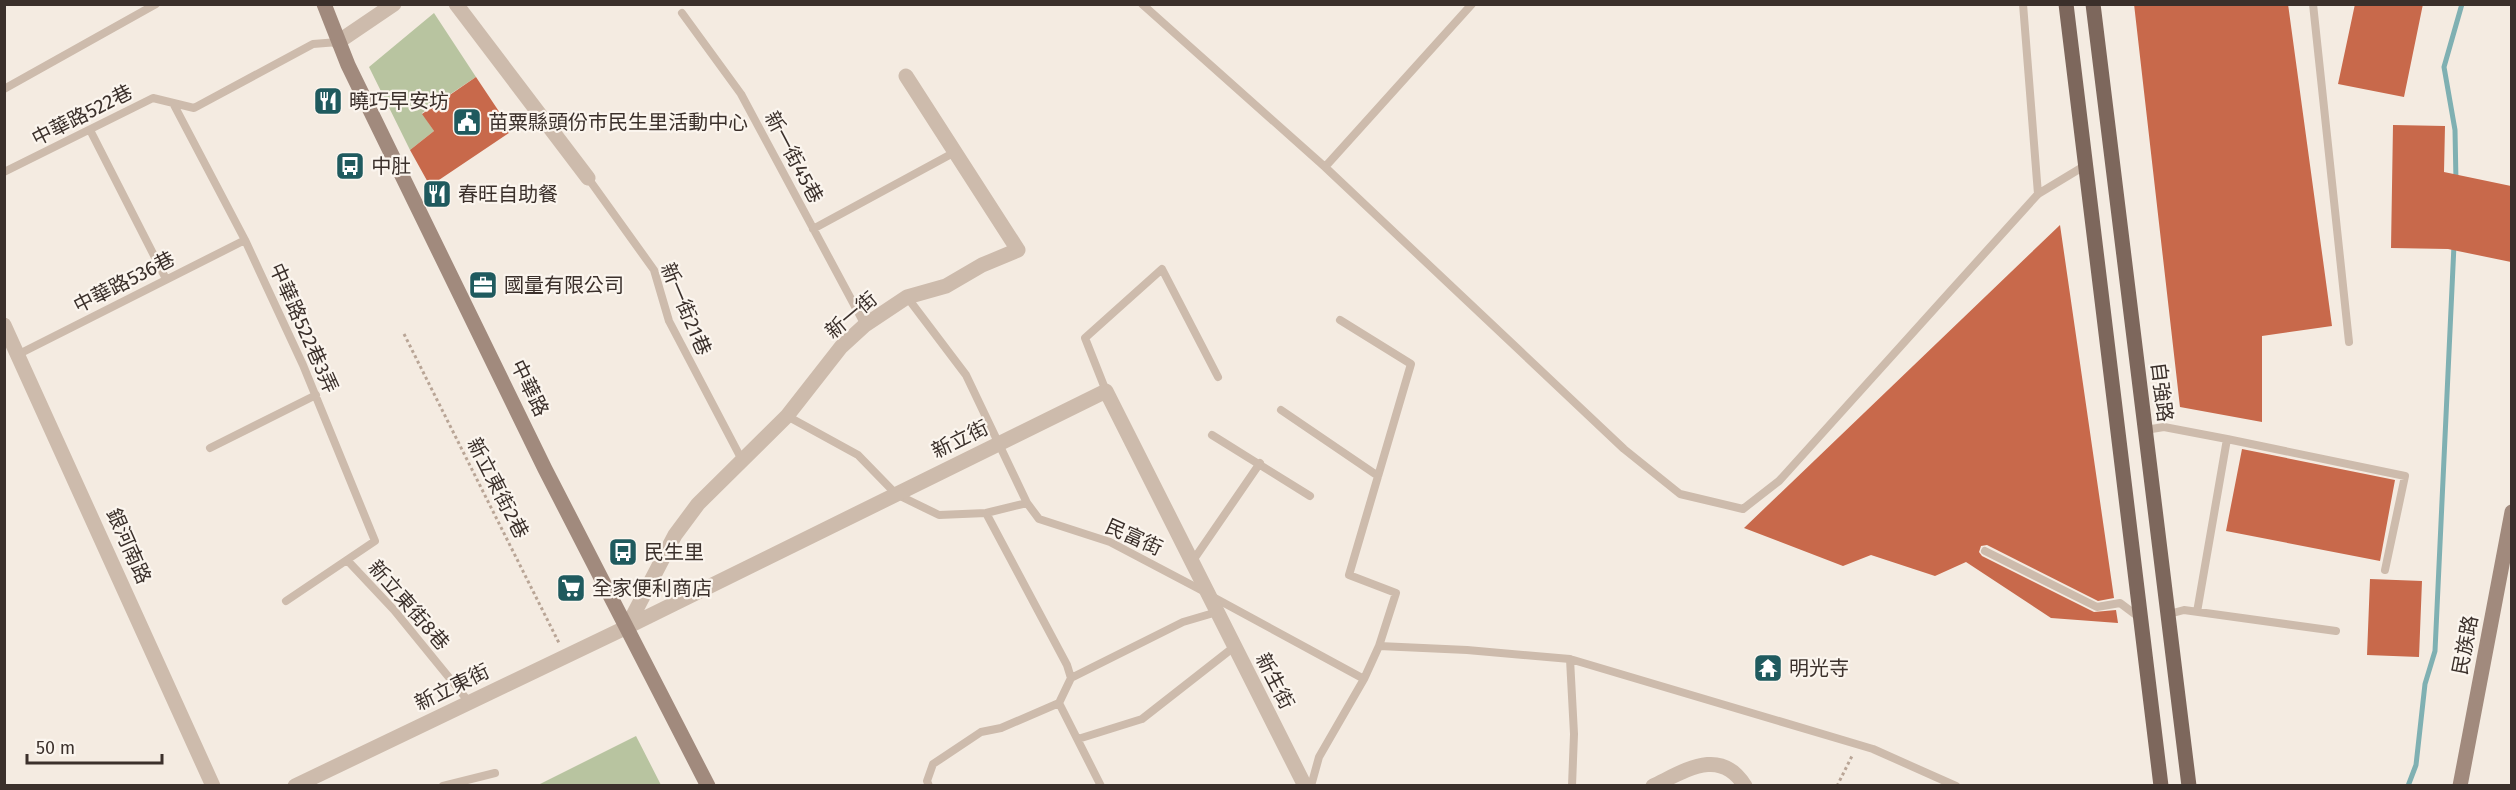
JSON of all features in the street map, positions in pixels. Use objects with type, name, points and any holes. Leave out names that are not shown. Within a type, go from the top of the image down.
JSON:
[{"type":"main road","points":[[2066,4],[2161,786]]},
{"type":"main road","name":"自強路","points":[[2093,4],[2189,786]]},
{"type":"main road","points":[[2086,165],[2112,159]]},
{"type":"main road","points":[[2141,619],[2169,614]]},
{"type":"street","name":"中華路","points":[[324,4],[338,42],[545,469],[708,786]]},
{"type":"street","points":[[338,42],[394,4]]},
{"type":"street","points":[[456,4],[588,178]]},
{"type":"street","name":"新一街","points":[[627,627],[675,536],[698,504],[786,416],[841,347],[865,325],[908,297],[946,286],[982,265],[1018,250],[906,76]]},
{"type":"street","name":"銀河南路","points":[[4,325],[213,786]]},
{"type":"street","points":[[1106,391],[1209,595]]},
{"type":"street","name":"新立街","points":[[627,627],[1106,391]]},
{"type":"street","name":"民族路","points":[[2460,786],[2511,512]]},
{"type":"street","name":"新生街","points":[[1209,595],[1224,610],[1234,647],[1305,786]]},
{"type":"street","name":"新立東街","points":[[295,786],[627,627]]},
{"type":"street","points":[[1653,786],[1702,763],[1724,766],[1743,783]]},
{"type":"lane","points":[[4,89],[156,4]]},
{"type":"lane","points":[[1142,4],[1325,167],[1624,449],[1680,494],[1743,509],[1779,481],[2038,194],[2086,165]]},
{"type":"lane","points":[[1325,167],[1472,4]]},
{"type":"lane","points":[[2023,4],[2038,194]]},
{"type":"lane","points":[[2313,4],[2349,342]]},
{"type":"lane","name":"新一街45巷","points":[[682,13],[741,94],[865,325]]},
{"type":"lane","name":"中華路522巷","points":[[4,172],[153,98],[174,105],[194,108],[314,44],[338,42]]},
{"type":"lane","name":"中華路522巷3弄","points":[[174,105],[245,240],[316,395],[375,541],[347,560]]},
{"type":"lane","points":[[90,130],[166,279]]},
{"type":"lane","points":[[813,229],[955,152]]},
{"type":"lane","name":"新一街21巷","points":[[588,178],[654,270],[669,321],[742,460]]},
{"type":"lane","name":"中華路536巷","points":[[19,354],[245,240]]},
{"type":"lane","points":[[1106,391],[1085,338],[1162,270],[1218,377]]},
{"type":"lane","points":[[786,416],[858,455],[896,494],[939,515],[986,513],[1027,503],[966,375],[908,297]]},
{"type":"lane","points":[[1311,786],[1319,757],[1364,679],[1379,646],[1396,593],[1349,575],[1411,364],[1340,320]]},
{"type":"lane","points":[[210,448],[316,395]]},
{"type":"lane","points":[[1281,410],[1378,476]]},
{"type":"lane","points":[[2145,430],[2164,427],[2405,476],[2385,570]]},
{"type":"lane","points":[[1212,435],[1310,496]]},
{"type":"lane","points":[[2197,612],[2227,439]]},
{"type":"lane","points":[[1192,562],[1260,463]]},
{"type":"lane","name":"民富街","points":[[1027,503],[1039,519],[1110,542],[1174,573],[1209,595]]},
{"type":"lane","points":[[986,513],[1071,678]]},
{"type":"lane","points":[[1985,551],[2097,608],[2120,603],[2141,619]]},
{"type":"lane","name":"新立東街8巷","points":[[286,601],[347,560],[394,610],[469,702]]},
{"type":"lane","points":[[929,786],[927,781],[933,764],[981,732],[1001,728],[1059,703],[1071,678],[1183,622],[1224,610],[1364,679]]},
{"type":"lane","points":[[2169,614],[2184,610],[2336,632]]},
{"type":"lane","points":[[1379,646],[1467,650],[1570,659],[1858,745],[1956,786]]},
{"type":"lane","points":[[1078,739],[1142,719],[1234,647]]},
{"type":"lane","points":[[1570,659],[1574,734],[1572,786]]},
{"type":"lane","points":[[1059,703],[1101,786]]},
{"type":"lane","points":[[443,786],[495,773]]},
{"type":"path","name":"新立東街2巷","points":[[404,334],[565,656]]},
{"type":"path","points":[[1837,786],[1858,745]]},
{"type":"green space","points":[[434,13],[476,77],[422,113],[434,131],[410,150],[369,67]]},
{"type":"green space","points":[[636,736],[661,785],[538,785]]},
{"type":"building","points":[[2134,4],[2288,4],[2332,326],[2262,336],[2262,422],[2180,407]]},
{"type":"building","points":[[2355,4],[2423,4],[2404,97],[2338,84]]},
{"type":"building","name":"苗粟縣頭份巿民生里活動中心","points":[[476,77],[512,131],[430,186],[410,150],[434,131],[422,114]]},
{"type":"building","points":[[2393,125],[2445,126],[2444,172],[2511,186],[2511,262],[2448,249],[2391,248]]},
{"type":"building","points":[[2060,225],[2114,598],[2098,601],[1987,545],[1981,546],[1979,552],[1982,556],[2094,612],[2116,610],[2118,623],[2051,618],[1966,562],[1935,576],[1871,555],[1843,566],[1744,528]]},
{"type":"building","points":[[2242,449],[2395,480],[2380,561],[2226,531]]},
{"type":"building","points":[[2370,579],[2422,581],[2419,657],[2367,655]]},
{"type":"waterway","points":[[2456,182],[2455,130],[2444,67],[2462,4]]},
{"type":"waterway","points":[[2408,786],[2416,765],[2425,684],[2435,651],[2454,245]]},
{"type":"place","name":"曉巧早安坊","points":[[328,101]]},
{"type":"place","name":"苗粟縣頭份巿民生里活動中心","points":[[467,122]]},
{"type":"place","name":"中肚","points":[[350,166]]},
{"type":"place","name":"春旺自助餐","points":[[437,194]]},
{"type":"place","name":"國量有限公司","points":[[483,285]]},
{"type":"place","name":"民生里","points":[[623,552]]},
{"type":"place","name":"全家便利商店","points":[[571,588]]},
{"type":"place","name":"明光寺","points":[[1768,668]]}]
